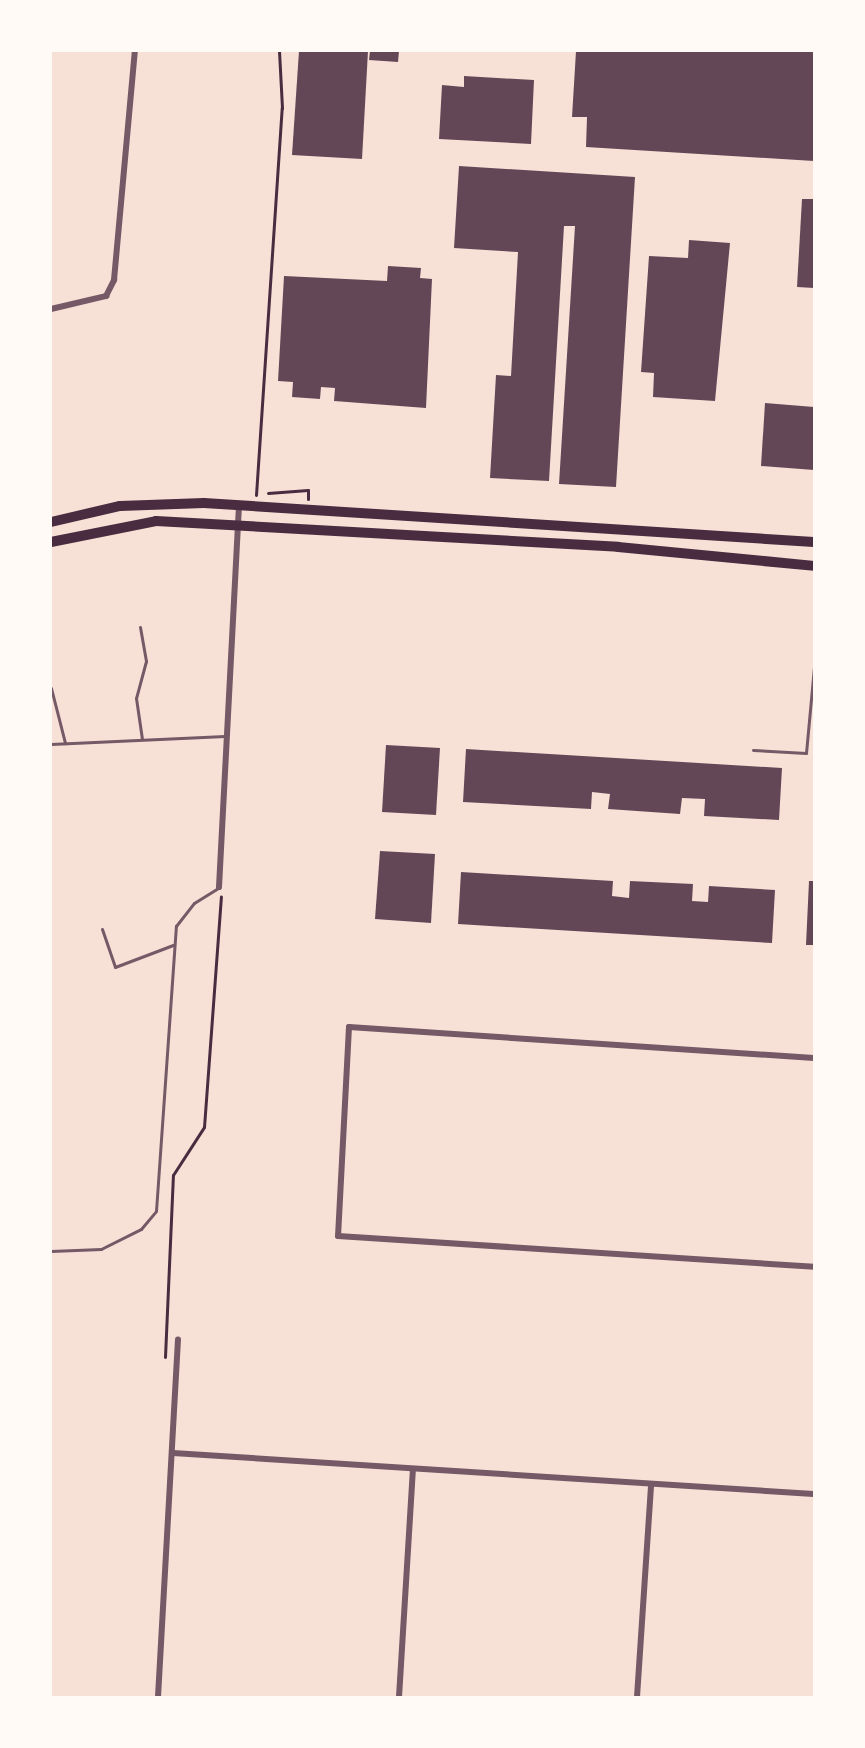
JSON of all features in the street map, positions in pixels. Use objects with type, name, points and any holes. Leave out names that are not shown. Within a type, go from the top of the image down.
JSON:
[{"type":"main road","points":[[51,522],[120,506],[239,505],[814,542]]},
{"type":"main road","points":[[51,542],[123,524],[238,525],[664,550],[814,566]]},
{"type":"street","points":[[51,309],[106,296],[114,280],[135,51]]},
{"type":"street","points":[[219,887],[225,736],[239,505]]},
{"type":"street","points":[[814,1058],[349,1027],[338,1236],[814,1266]]},
{"type":"street","points":[[158,1697],[178,1340]]},
{"type":"street","points":[[173,1453],[413,1471],[814,1494]]},
{"type":"street","points":[[399,1697],[413,1471]]},
{"type":"street","points":[[637,1697],[651,1485]]},
{"type":"lane","points":[[140,627],[146,662],[136,698],[142,739]]},
{"type":"lane","points":[[753,750],[806,753],[814,667]]},
{"type":"lane","points":[[51,688],[65,743]]},
{"type":"lane","points":[[51,744],[225,736]]},
{"type":"lane","points":[[51,1251],[101,1249],[141,1229],[156,1211],[176,926],[194,903],[219,887]]},
{"type":"lane","points":[[102,929],[115,967],[173,945]]},
{"type":"path","points":[[256,496],[282,108],[279,51]]},
{"type":"path","points":[[164,1367],[173,1175],[204,1127],[219,887]]},
{"type":"building","points":[[299,51],[368,51],[362,159],[292,155]]},
{"type":"building","points":[[370,51],[399,51],[398,62],[369,60]]},
{"type":"building","points":[[576,51],[814,51],[814,161],[586,147],[587,117],[572,117]]},
{"type":"building","points":[[464,76],[534,80],[531,144],[439,139],[442,85],[464,87]]},
{"type":"building","points":[[459,166],[635,177],[616,487],[559,484],[575,226],[564,226],[549,481],[490,478],[496,375],[511,376],[518,252],[454,248]]},
{"type":"building","points":[[802,199],[814,199],[814,288],[797,287]]},
{"type":"building","points":[[689,240],[730,243],[715,401],[653,397],[654,373],[641,372],[649,256],[688,258]]},
{"type":"building","points":[[388,266],[421,268],[420,278],[432,279],[426,408],[334,401],[335,388],[321,387],[320,399],[292,397],[293,382],[278,381],[284,276],[387,281]]},
{"type":"building","points":[[765,403],[814,407],[814,470],[761,466]]},
{"type":"building","points":[[386,745],[440,748],[436,815],[382,812]]},
{"type":"building","points":[[466,749],[782,768],[779,820],[704,816],[705,799],[682,798],[680,814],[608,809],[610,794],[592,792],[591,809],[463,802]]},
{"type":"building","points":[[380,851],[435,854],[431,923],[375,919]]},
{"type":"building","points":[[461,872],[613,881],[612,896],[629,898],[630,881],[693,884],[692,901],[708,902],[709,886],[775,890],[772,943],[458,924]]},
{"type":"building","points":[[809,881],[814,881],[814,945],[806,945]]}]
